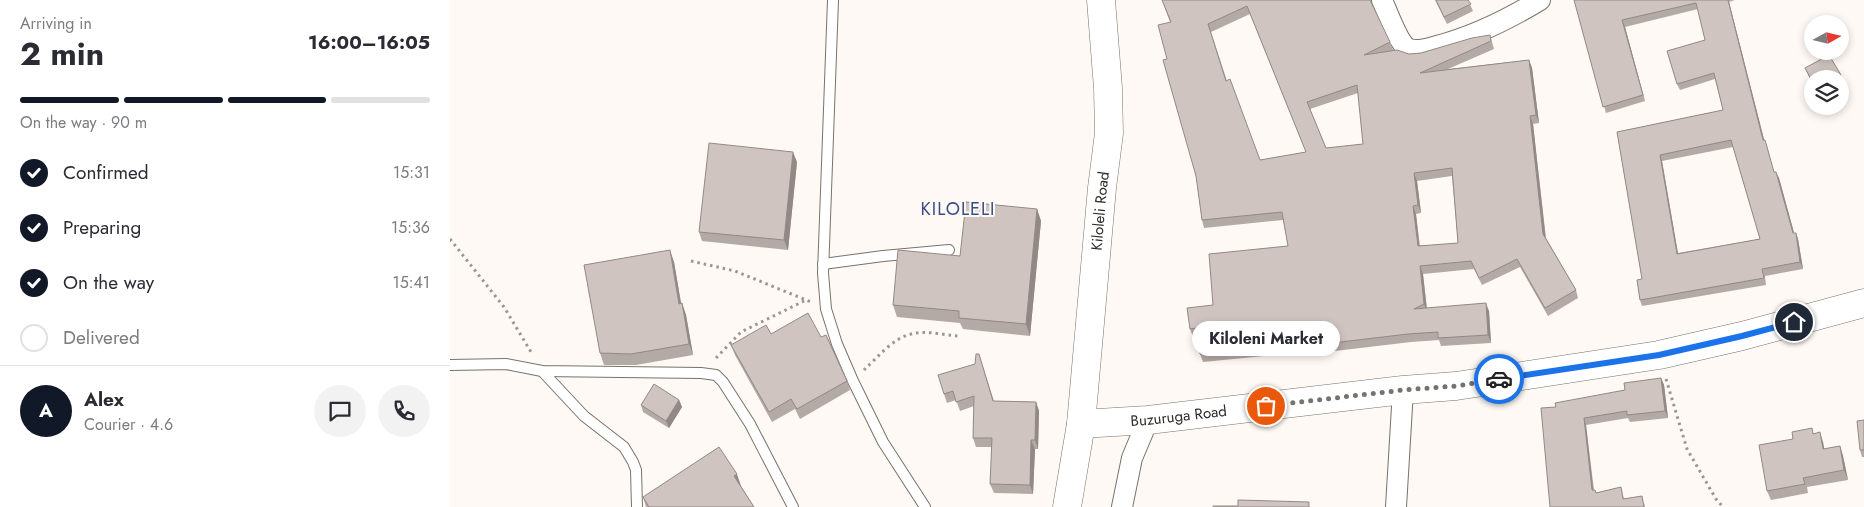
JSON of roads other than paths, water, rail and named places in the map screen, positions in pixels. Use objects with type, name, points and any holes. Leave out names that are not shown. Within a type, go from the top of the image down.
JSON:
[{"type":"main road","name":"Kiloleli Road","points":[[1067,507],[1081,424],[1102,188],[1109,133],[1108,88],[1101,0]]},
{"type":"main road","name":"Buzuruga Road","points":[[1081,424],[1148,420],[1403,390],[1456,386],[1659,355],[1742,336],[1864,303]]},
{"type":"street","points":[[1382,0],[1402,43],[1408,49],[1420,50],[1478,34],[1540,0]]},
{"type":"street","points":[[1396,507],[1403,390]]},
{"type":"street","points":[[1122,507],[1132,458],[1148,420]]},
{"type":"lane","points":[[833,0],[823,264],[826,308],[837,344],[883,442],[925,507]]},
{"type":"lane","points":[[823,264],[949,250]]},
{"type":"lane","points":[[450,365],[506,364],[542,371],[701,373],[716,375],[723,382],[750,424],[793,507]]},
{"type":"lane","points":[[542,371],[584,416],[624,447],[636,470],[637,507]]},
{"type":"place","name":"Kiloleni Market","points":[[1266,406]]},
{"type":"district","name":"KILOLELI","points":[[958,209]]}]
